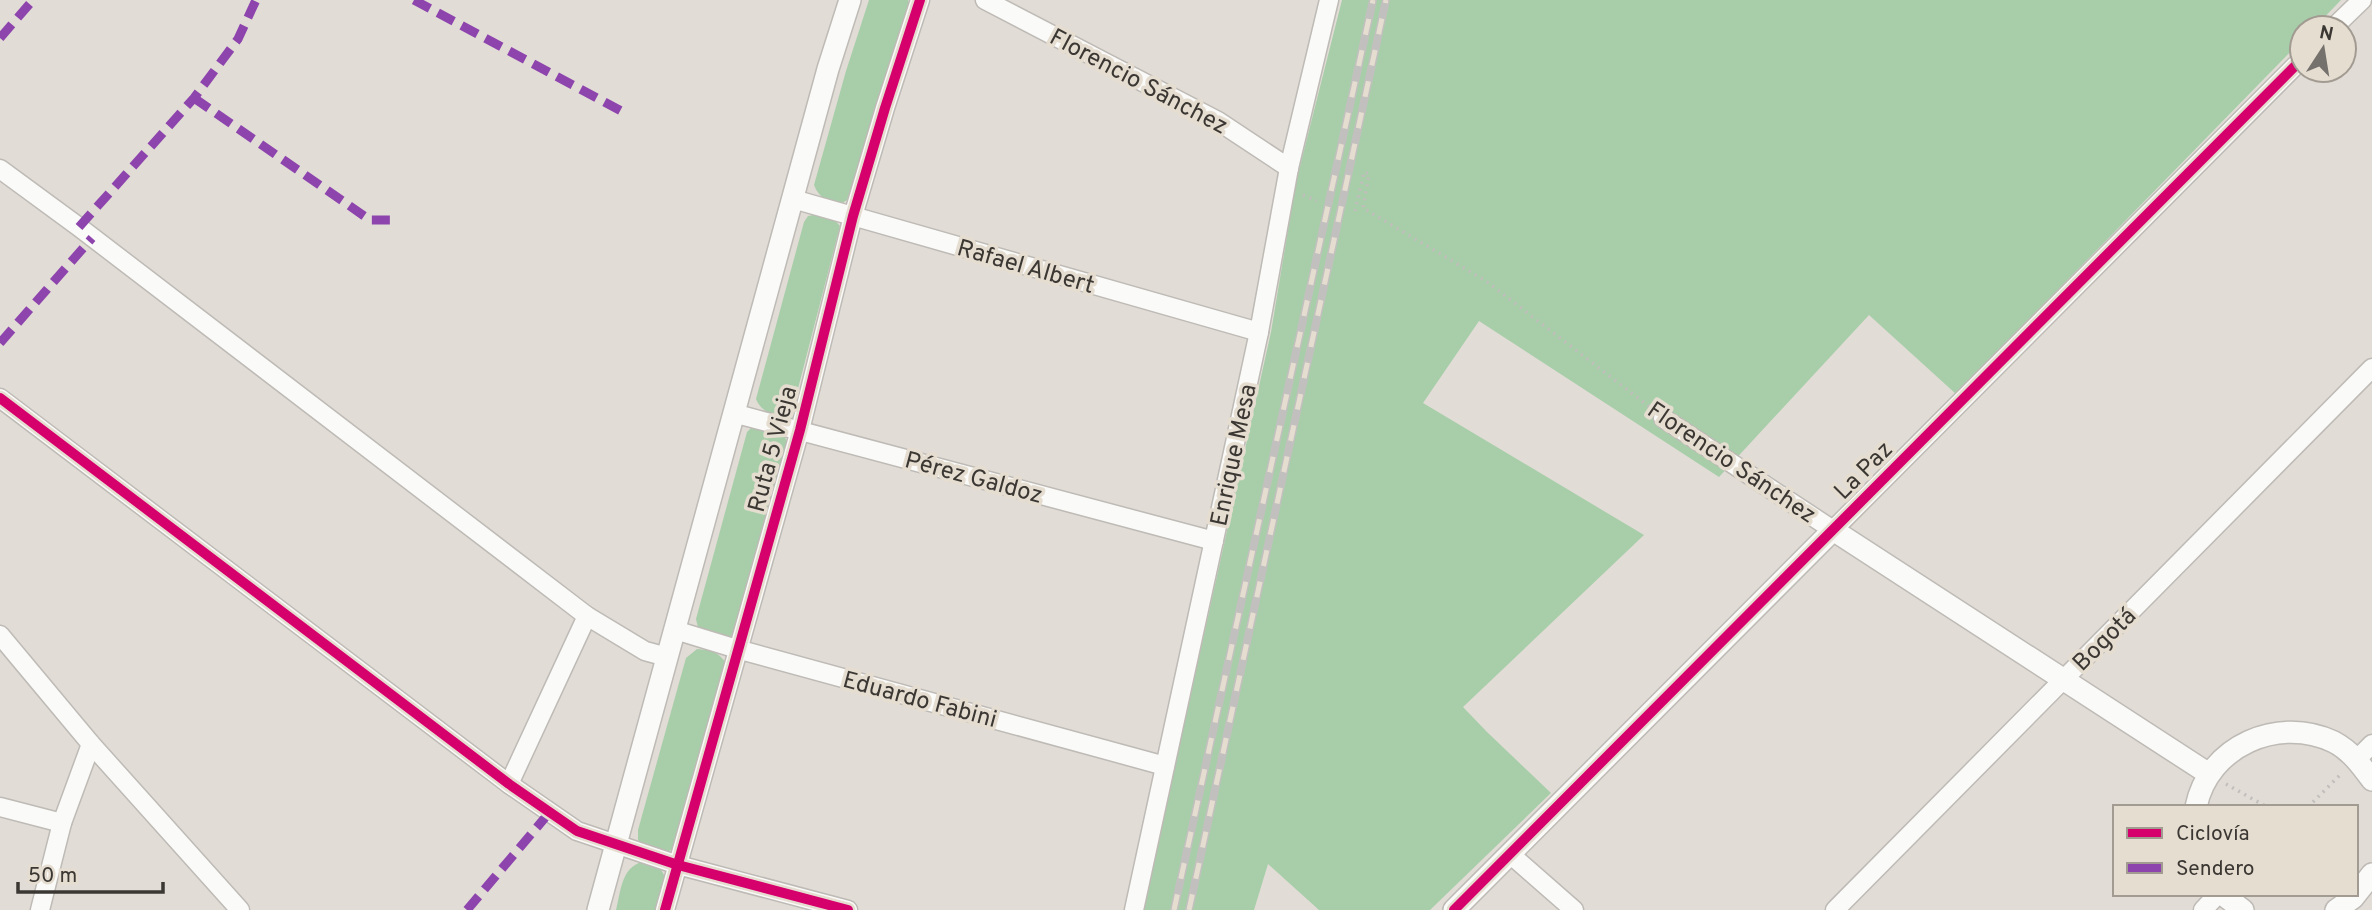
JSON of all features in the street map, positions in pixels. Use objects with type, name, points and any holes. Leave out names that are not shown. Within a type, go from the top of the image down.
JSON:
[{"type":"street","name":"Ruta 5 Vieja","points":[[598,910],[828,69],[850,0]]},
{"type":"street","name":"Ruta 5 Vieja","points":[[665,910],[800,430],[853,216],[920,0]]},
{"type":"street","name":"Florencio Sánchez","points":[[985,0],[1217,121],[1289,168]]},
{"type":"street","name":"Enrique Mesa","points":[[1134,910],[1259,332],[1289,168],[1329,0]]},
{"type":"street","points":[[2348,14],[2362,0]]},
{"type":"street","name":"La Paz","points":[[1454,910],[2288,73]]},
{"type":"street","points":[[0,170],[79,227],[587,616],[645,650],[667,657]]},
{"type":"street","name":"Rafael Albert","points":[[793,199],[1259,332]]},
{"type":"street","name":"Bogotá","points":[[1835,910],[2372,368]]},
{"type":"street","points":[[0,398],[509,784],[578,831],[678,865],[848,910]]},
{"type":"street","name":"Pérez Galdoz","points":[[733,413],[1214,541]]},
{"type":"street","name":"Florencio Sánchez","points":[[1663,418],[2209,774]]},
{"type":"street","points":[[509,784],[587,616]]},
{"type":"street","name":"Eduardo Fabini","points":[[675,630],[1165,766]]},
{"type":"street","points":[[0,635],[91,744],[240,910]]},
{"type":"street","points":[[2197,805],[2209,774],[2228,753],[2252,739],[2280,732],[2307,733],[2334,742],[2357,759],[2372,780]]},
{"type":"street","points":[[40,910],[62,824],[91,744]]},
{"type":"street","points":[[2357,759],[2372,744]]},
{"type":"street","points":[[0,807],[62,824]]},
{"type":"street","points":[[1510,854],[1574,910]]},
{"type":"street","points":[[2358,893],[2371,878]]},
{"type":"street","points":[[2203,910],[2218,896]]},
{"type":"street","points":[[2223,896],[2243,910]]},
{"type":"street","points":[[2336,910],[2356,896]]},
{"type":"path","points":[[2310,805],[2357,759]]},
{"type":"path","points":[[2209,774],[2263,805]]},
{"type":"green space","points":[[869,0],[908,0],[910,6],[847,200],[841,204],[824,198],[814,185]]},
{"type":"green space","points":[[1342,0],[2341,0],[2328,14],[2288,14],[2288,54],[1956,394],[1869,315],[1719,477],[1479,321],[1423,403],[1644,535],[1463,707],[1551,793],[1430,910],[1319,910],[1268,864],[1254,910],[1143,910],[1271,332],[1296,182]]},
{"type":"green space","points":[[818,214],[832,217],[840,226],[793,408],[784,415],[773,414],[762,408],[756,399],[804,222],[808,216]]},
{"type":"green space","points":[[758,426],[783,432],[787,442],[736,630],[729,638],[705,633],[698,628],[696,619],[747,432]]},
{"type":"green space","points":[[697,649],[715,652],[727,665],[677,842],[673,849],[665,853],[643,846],[638,840],[638,830],[686,658]]},
{"type":"green space","points":[[642,862],[660,868],[667,880],[659,910],[616,910],[626,875],[630,869]]},
{"type":"railway","points":[[1174,910],[1373,0]]},
{"type":"railway","points":[[1189,910],[1386,0]]},
{"type":"marked path","points":[[0,38],[33,0]]},
{"type":"marked path","points":[[79,227],[194,98],[238,39],[256,0]]},
{"type":"marked path","points":[[414,0],[627,114]]},
{"type":"marked path","points":[[194,98],[370,220],[393,220]]},
{"type":"marked path","points":[[0,343],[92,238]]},
{"type":"marked path","points":[[467,910],[549,813]]},
{"type":"cycle path","points":[[665,910],[800,430],[853,216],[920,0]]},
{"type":"cycle path","points":[[1454,910],[2288,73]]},
{"type":"cycle path","points":[[0,398],[509,784],[577,831],[678,865],[848,910]]}]
